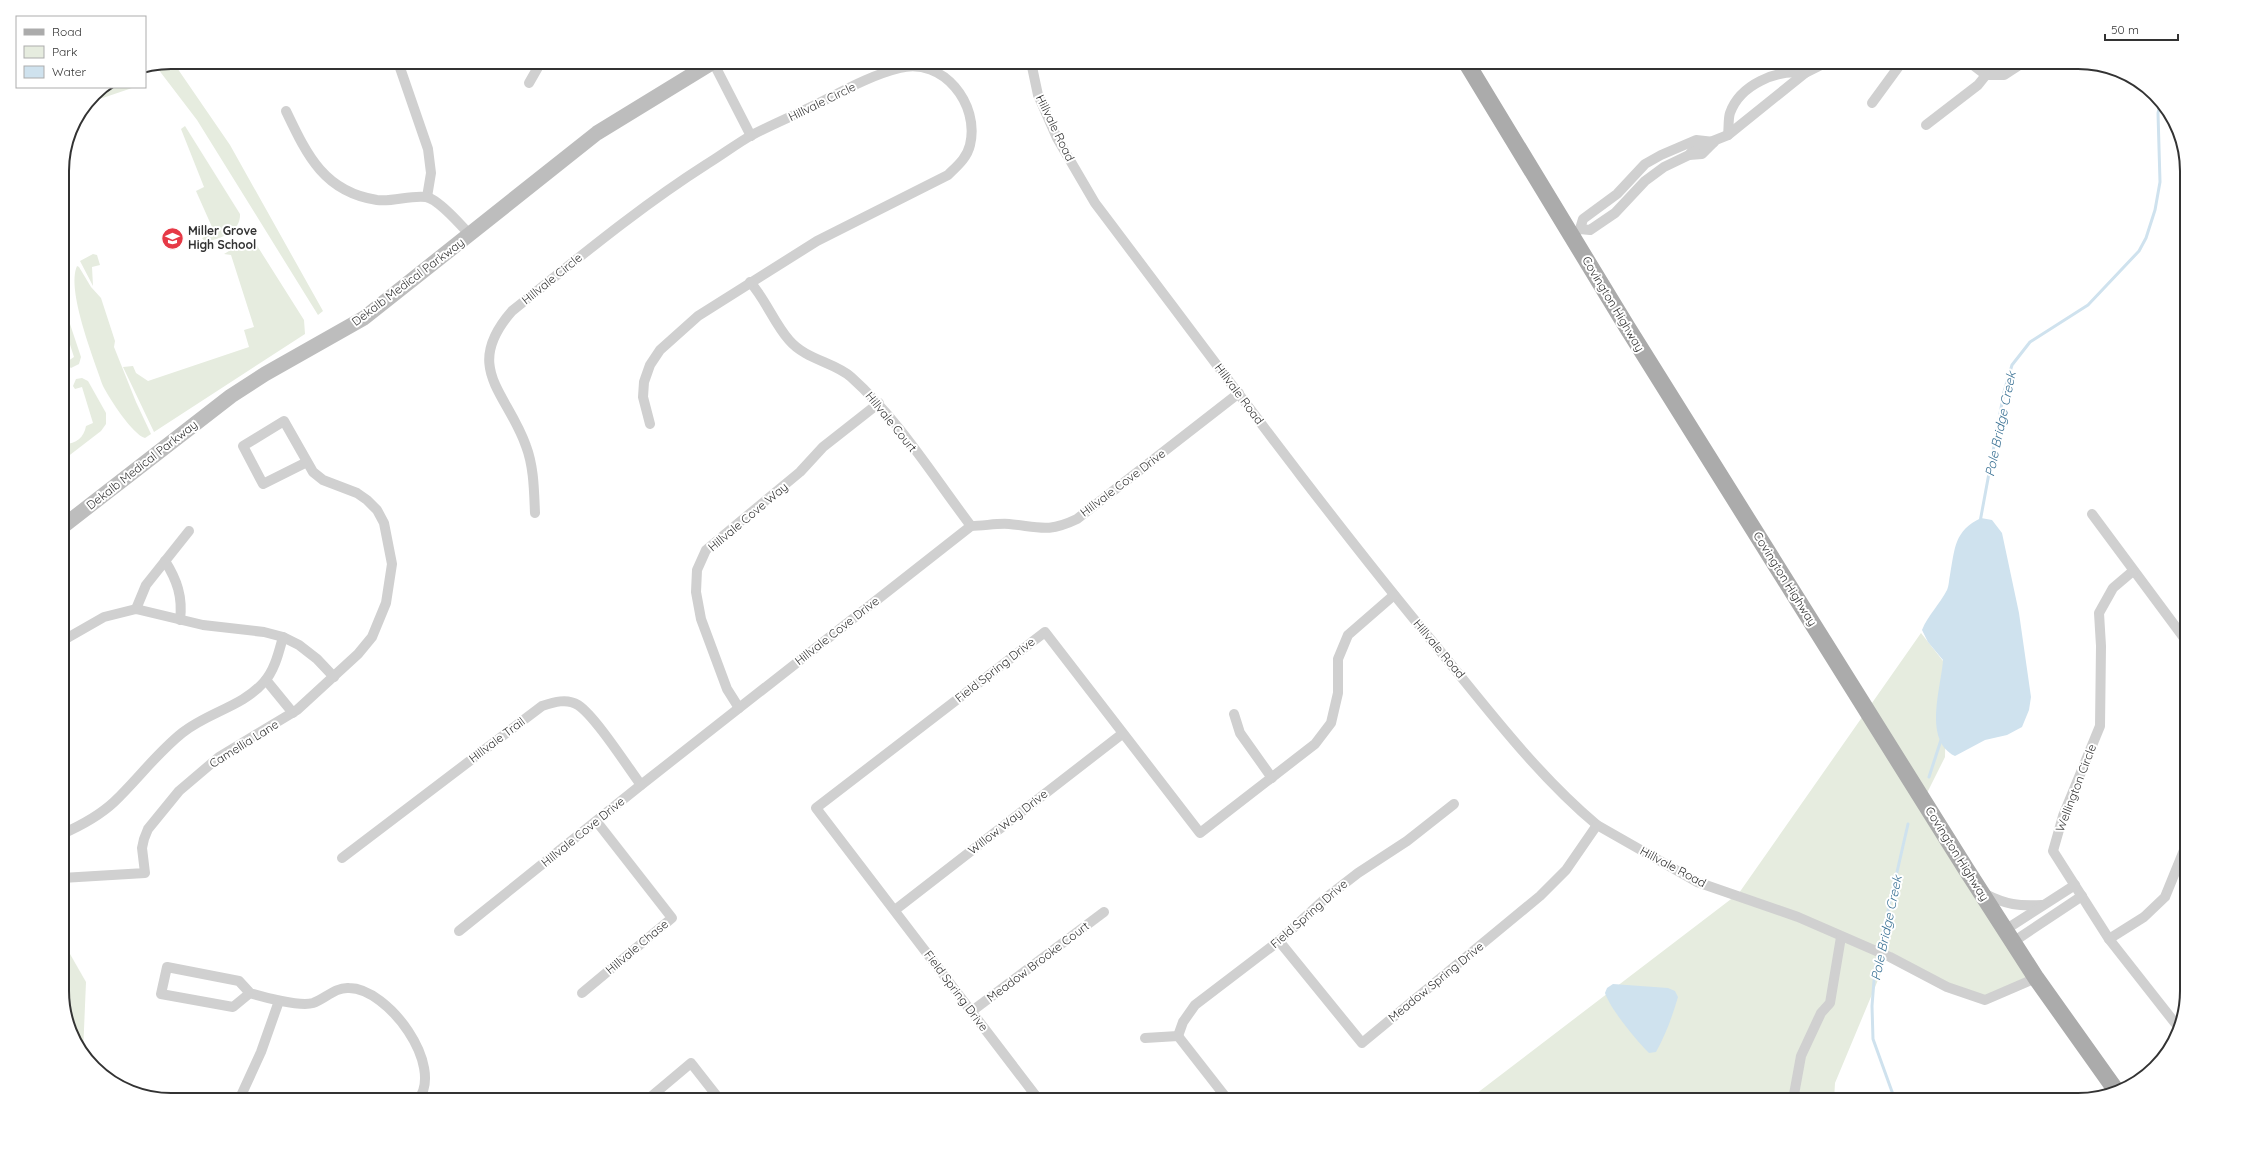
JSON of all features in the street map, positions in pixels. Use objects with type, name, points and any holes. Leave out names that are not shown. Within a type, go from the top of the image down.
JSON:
[{"type":"main road","name":"Dekalb Medical Parkway","points":[[69,522],[231,396],[265,374],[364,318],[597,133],[702,69]]},
{"type":"main road","name":"Covington Highway","points":[[1471,69],[1576,232],[1627,327],[1981,892],[2036,978],[2113,1087]]},
{"type":"street","points":[[400,69],[428,150],[431,173],[427,197]]},
{"type":"street","points":[[529,83],[538,69]]},
{"type":"street","points":[[717,69],[751,136]]},
{"type":"street","name":"Hillvale Circle","points":[[534,513],[534,491],[530,459],[526,445],[494,384],[489,364],[491,344],[499,326],[512,311],[633,214],[661,194],[751,136],[861,83],[896,69]]},
{"type":"street","name":"Hillvale Circle","points":[[650,424],[643,397],[644,382],[650,365],[660,350],[698,316],[817,241],[948,175],[962,160],[970,146],[971,116],[963,97],[940,73],[930,69]]},
{"type":"street","name":"Hillvale Road","points":[[1033,69],[1041,102],[1057,138],[1095,203],[1394,594],[1519,746],[1583,813],[1597,825],[1697,882],[1798,917],[1890,957],[1947,987],[1985,1000],[2036,978]]},
{"type":"street","points":[[1576,232],[1590,230],[1615,213],[1655,172],[1686,157],[1702,154],[1714,142],[1728,135],[1805,73],[1813,69]]},
{"type":"street","points":[[1872,103],[1897,69]]},
{"type":"street","points":[[1978,69],[1986,75],[2004,75],[2013,69]]},
{"type":"street","points":[[1728,135],[1729,115],[1736,101],[1745,90],[1780,74],[1792,71],[1805,73]]},
{"type":"street","points":[[1926,125],[1978,85],[1986,75]]},
{"type":"street","points":[[286,111],[302,145],[320,172],[347,192],[378,200],[427,197],[451,214],[470,235]]},
{"type":"street","points":[[1576,232],[1583,219],[1617,194],[1645,164],[1696,140],[1714,142]]},
{"type":"street","points":[[1677,148],[1686,157]]},
{"type":"street","name":"Hillvale Court","points":[[750,282],[761,295],[789,340],[806,355],[850,375],[879,403],[971,526]]},
{"type":"street","name":"Hillvale Cove Drive","points":[[459,931],[597,822],[641,785],[971,526],[1008,524],[1042,529],[1060,526],[1077,519],[1239,393]]},
{"type":"street","name":"Hillvale Cove Way","points":[[739,708],[727,689],[702,619],[696,592],[697,570],[706,550],[800,472],[823,447],[879,403]]},
{"type":"street","name":"Camellia Lane","points":[[69,878],[145,873],[142,848],[148,829],[179,791],[219,757],[293,713],[334,677],[372,637],[386,603],[392,564],[384,523],[377,510],[357,493],[323,480],[313,472],[284,421],[243,446],[263,484],[307,462]]},
{"type":"street","points":[[2092,514],[2180,633]]},
{"type":"street","points":[[136,609],[146,585],[189,530]]},
{"type":"street","points":[[165,561],[174,576],[180,593],[180,620]]},
{"type":"street","name":"Wellington Circle","points":[[2134,571],[2113,588],[2098,614],[2101,646],[2100,726],[2063,816],[2053,851],[2109,939],[2175,1023]]},
{"type":"street","name":"Field Spring Drive","points":[[1034,1093],[816,808],[1045,632],[1200,834],[1315,744],[1331,723],[1338,693],[1338,659],[1348,635],[1394,594]]},
{"type":"street","points":[[69,637],[104,617],[136,609],[180,620],[283,637],[299,645],[334,677]]},
{"type":"street","points":[[69,831],[80,826],[113,803],[182,733],[202,719],[251,695],[266,680],[276,660],[283,637]]},
{"type":"street","points":[[266,680],[293,713]]},
{"type":"street","name":"Hillvale Trail","points":[[342,858],[542,706],[559,700],[578,704],[591,718],[641,785]]},
{"type":"street","points":[[1234,714],[1240,733],[1272,778]]},
{"type":"street","name":"Willow Way Drive","points":[[895,910],[1122,734]]},
{"type":"street","name":"Field Spring Drive","points":[[1178,1036],[1183,1022],[1195,1005],[1279,940],[1345,882],[1407,840],[1454,804]]},
{"type":"street","name":"Hillvale Chase","points":[[582,993],[672,918],[597,822]]},
{"type":"street","name":"Meadow Spring Drive","points":[[1279,940],[1362,1043],[1540,896],[1566,870],[1597,825]]},
{"type":"street","points":[[2109,939],[2144,917],[2165,896],[2180,860]]},
{"type":"street","points":[[2009,936],[2044,905],[2075,885]]},
{"type":"street","points":[[1981,892],[2000,902],[2016,906],[2044,905]]},
{"type":"street","points":[[2009,936],[2082,896]]},
{"type":"street","name":"Meadow Brooke Court","points":[[972,1012],[1104,912]]},
{"type":"street","points":[[1794,1093],[1801,1056],[1821,1013],[1830,1003],[1841,937]]},
{"type":"street","points":[[250,993],[233,1007],[161,994],[167,967],[239,981],[250,993],[279,1001],[312,1004],[332,992],[349,988],[367,993],[398,1017],[409,1032],[420,1052],[426,1082],[421,1093]]},
{"type":"street","points":[[242,1093],[261,1052],[279,1001]]},
{"type":"street","points":[[1145,1038],[1178,1036],[1223,1093]]},
{"type":"street","points":[[655,1093],[691,1063],[715,1093]]},
{"type":"green space","points":[[178,69],[230,145],[323,311],[318,315],[197,120],[159,70]]},
{"type":"green space","points":[[112,88],[132,88],[99,99]]},
{"type":"green space","points":[[185,126],[240,214],[237,226],[228,234],[205,242],[202,238],[212,234],[210,229],[212,227],[196,191],[204,187],[181,129]]},
{"type":"green space","points":[[244,242],[256,244],[304,320],[305,334],[154,432],[123,367],[133,366],[136,373],[148,381],[249,347],[244,330],[254,327],[231,255],[224,254]]},
{"type":"green space","points":[[93,254],[97,255],[100,265],[92,267],[93,286],[80,261]]},
{"type":"green space","points":[[77,266],[91,287],[101,298],[115,341],[114,347],[136,402],[151,434],[145,438],[134,430],[128,423],[110,399],[103,386],[82,325],[78,307],[75,291]]},
{"type":"green space","points":[[69,321],[81,357],[79,364],[71,368],[69,366],[69,360],[74,357],[69,342]]},
{"type":"green space","points":[[82,378],[88,381],[106,413],[106,424],[101,431],[69,456],[69,444],[78,440],[83,434],[86,426],[93,423],[82,387],[75,389],[73,386],[76,379]]},
{"type":"green space","points":[[1921,633],[1947,666],[1945,757],[1924,799],[2029,980],[1985,1000],[1888,956],[1835,1083],[1834,1093],[1477,1093],[1739,893]]},
{"type":"green space","points":[[69,952],[86,982],[83,1042],[74,1024],[71,1011],[69,997]]},
{"type":"water","points":[[1981,518],[1992,520],[2002,533],[2019,613],[2031,697],[2029,710],[2022,727],[2007,735],[1985,740],[1955,756],[1945,748],[1939,738],[1937,726],[1937,699],[1943,660],[1928,642],[1922,630],[1927,619],[1948,588],[1957,541],[1965,529]]},
{"type":"water","points":[[1613,984],[1668,988],[1675,991],[1678,997],[1676,1004],[1666,1032],[1656,1052],[1649,1053],[1618,1016],[1605,993],[1607,988]]},
{"type":"waterway","name":"Pole Bridge Creek","points":[[1980,522],[2004,392],[2012,365],[2030,342],[2088,305],[2139,251],[2146,238],[2155,210],[2160,182],[2159,109]]},
{"type":"waterway","name":"Pole Bridge Creek","points":[[1929,777],[1941,740]]},
{"type":"waterway","name":"Pole Bridge Creek","points":[[1892,1093],[1873,1039],[1872,1006],[1875,968],[1908,824]]},
{"type":"place","name":"Miller Grove High School","points":[[172,238]]}]
